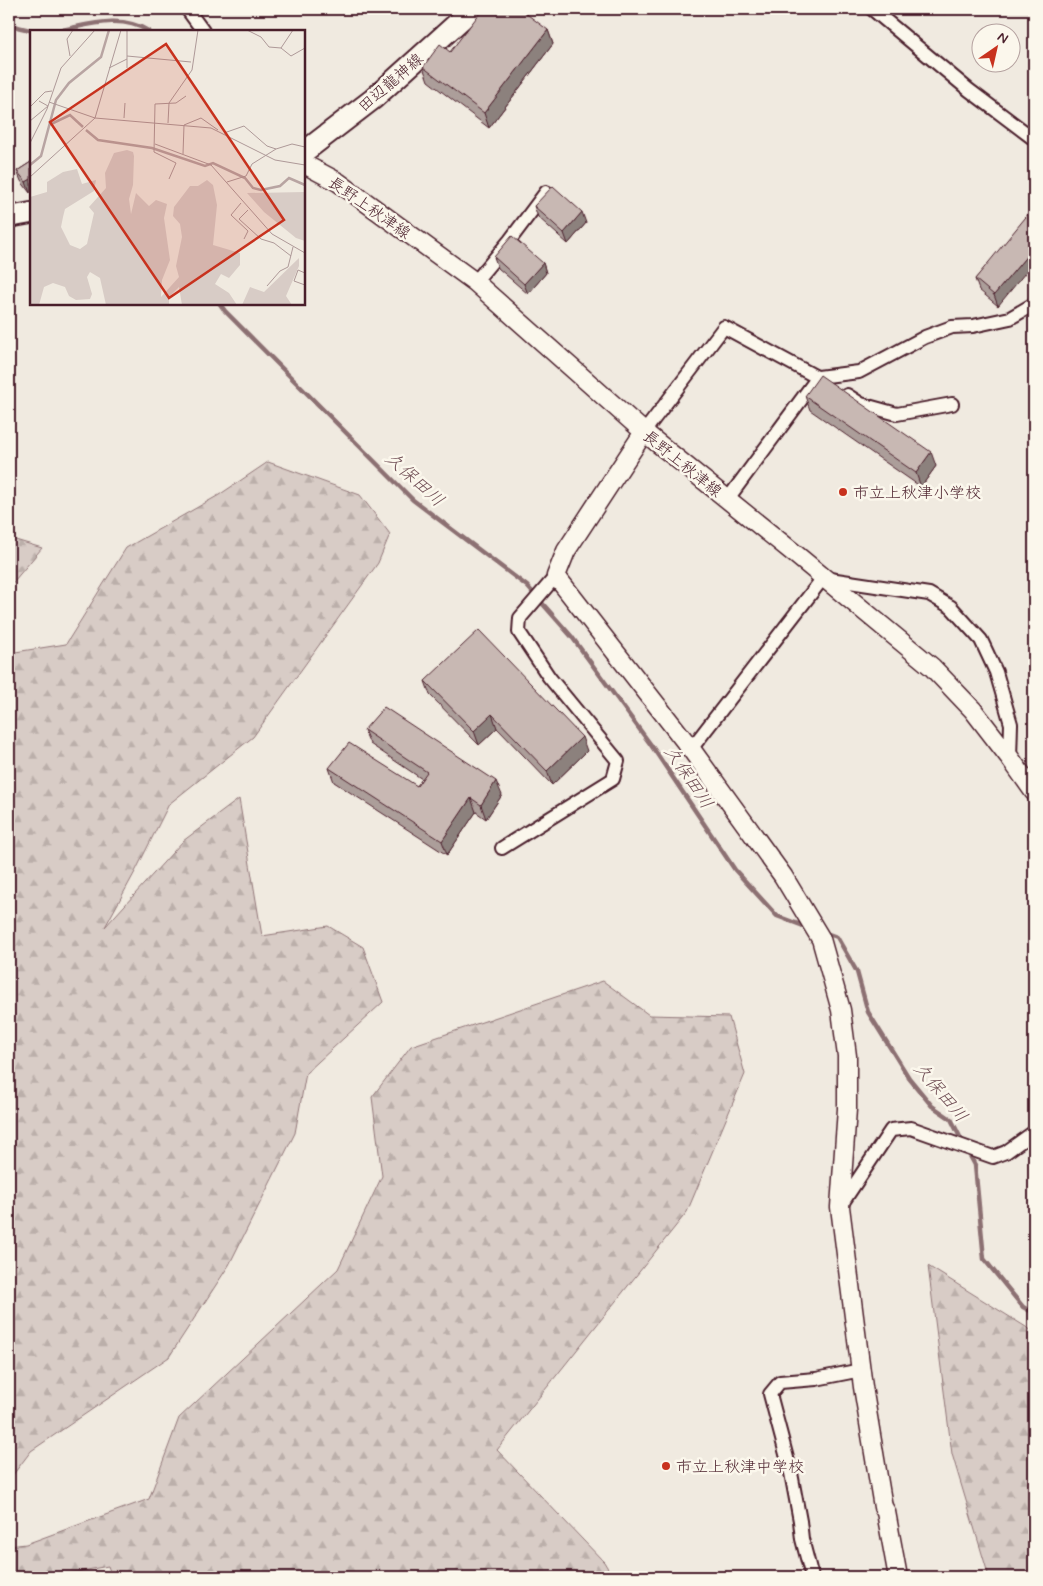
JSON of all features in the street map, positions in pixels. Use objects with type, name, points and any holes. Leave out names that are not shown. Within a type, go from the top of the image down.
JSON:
[{"type":"main road","name":"田辺龍神線","points":[[305,151],[373,99],[473,9]]},
{"type":"main road","points":[[9,217],[30,213]]},
{"type":"street","points":[[187,9],[202,30]]},
{"type":"street","points":[[872,9],[970,90],[1034,139]]},
{"type":"street","name":"長野上秋津線","points":[[305,165],[338,182],[475,282],[644,432],[932,667],[973,710],[1034,792]]},
{"type":"street","points":[[475,282],[546,192]]},
{"type":"street","points":[[727,500],[818,378],[860,372],[925,337],[952,327],[973,326],[1010,318],[1034,304]]},
{"type":"street","points":[[502,848],[613,779],[618,761],[549,677],[519,632],[520,618],[556,576],[566,551],[644,432],[724,327],[818,378],[861,404],[896,414],[952,404]]},
{"type":"street","points":[[556,576],[691,749],[783,876],[821,939],[840,1010],[846,1056],[847,1109],[840,1207],[861,1370],[883,1507],[886,1512],[898,1577]]},
{"type":"street","points":[[691,749],[823,578],[929,594],[951,607],[981,640],[996,672],[1011,724],[1010,758]]},
{"type":"street","points":[[840,1207],[891,1130],[911,1128],[993,1157],[1006,1152],[1034,1132]]},
{"type":"street","points":[[812,1577],[802,1539],[791,1473],[770,1394],[780,1382],[861,1370]]},
{"type":"green space","points":[[268,462],[360,495],[390,534],[378,563],[253,737],[169,804],[105,927],[183,841],[239,799],[262,936],[328,926],[363,947],[383,1002],[306,1073],[295,1133],[229,1265],[169,1357],[31,1451],[9,1480],[9,653],[66,644],[126,548],[219,495]]},
{"type":"green space","points":[[9,538],[42,548],[9,587]]},
{"type":"green space","points":[[603,981],[649,1015],[729,1017],[745,1074],[687,1212],[497,1450],[604,1562],[613,1577],[112,1577],[108,1566],[51,1577],[9,1577],[9,1546],[26,1544],[149,1499],[179,1418],[338,1269],[382,1176],[372,1097],[411,1046]]},
{"type":"green space","points":[[928,1266],[1034,1332],[1034,1577],[989,1577],[952,1454]]},
{"type":"building","points":[[483,9],[520,9],[548,30],[484,113],[423,67],[440,44],[450,52]]},
{"type":"building","points":[[30,163],[30,180],[26,182],[17,171]]},
{"type":"building","points":[[553,186],[582,212],[564,233],[534,206]]},
{"type":"building","points":[[1030,212],[1034,216],[1034,247],[994,295],[975,279]]},
{"type":"building","points":[[512,236],[543,263],[524,284],[494,257]]},
{"type":"building","points":[[820,375],[931,452],[916,473],[805,396]]},
{"type":"building","points":[[479,630],[582,737],[547,771],[492,714],[474,731],[425,681]]},
{"type":"building","points":[[384,707],[496,781],[481,805],[471,798],[442,841],[329,768],[349,743],[417,786],[427,772],[364,730]]},
{"type":"waterway","name":"久保田川","points":[[61,30],[103,22],[126,23],[146,30]]},
{"type":"waterway","name":"久保田川","points":[[9,25],[30,30]]},
{"type":"waterway","name":"久保田川","points":[[221,305],[413,500],[527,586],[572,637],[651,745],[735,870],[777,916],[806,927]]},
{"type":"waterway","name":"久保田川","points":[[823,932],[837,937],[857,972],[868,1012],[909,1078],[932,1106],[951,1119],[963,1143]]},
{"type":"waterway","name":"久保田川","points":[[968,1152],[975,1165],[984,1259],[1023,1307],[1034,1313]]},
{"type":"place","name":"市立上秋津小学校","points":[[843,492]]},
{"type":"place","name":"市立上秋津中学校","points":[[666,1466]]}]
